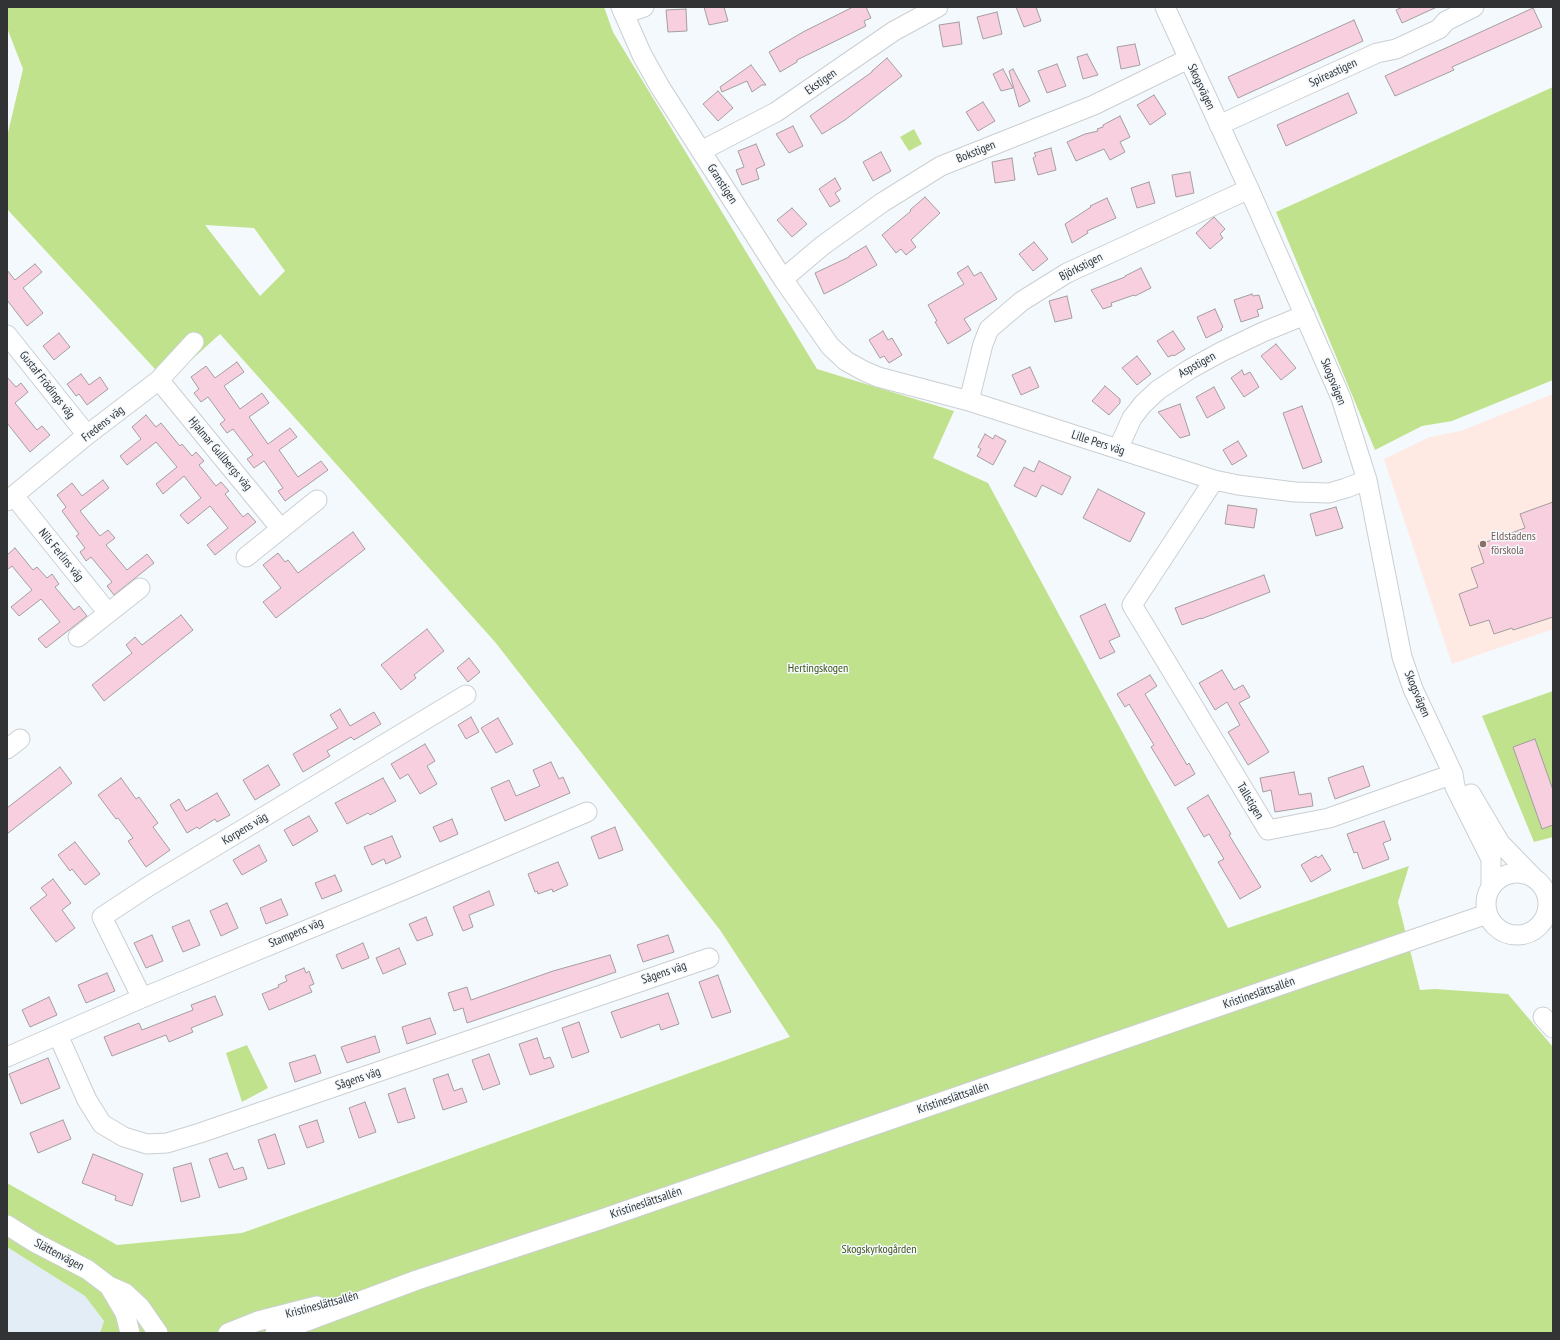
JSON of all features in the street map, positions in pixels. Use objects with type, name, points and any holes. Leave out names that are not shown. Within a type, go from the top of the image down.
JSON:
[{"type":"street","points":[[622,11],[644,7]]},
{"type":"street","name":"Ekstigen","points":[[701,151],[776,112],[894,31],[938,7]]},
{"type":"street","name":"Skogsvägen","points":[[1165,7],[1218,125],[1249,189],[1341,398],[1367,480],[1402,657],[1413,689],[1453,774],[1455,787],[1491,859],[1491,886]]},
{"type":"street","name":"Spireastigen","points":[[1218,125],[1377,53],[1396,49],[1439,29],[1442,14],[1474,7]]},
{"type":"street","name":"Granstigen","points":[[622,11],[642,55],[660,87],[783,279],[830,346],[837,353]]},
{"type":"street","name":"Bokstigen","points":[[783,279],[822,246],[883,202],[941,166],[1094,105],[1188,59]]},
{"type":"street","name":"Björkstigen","points":[[969,400],[983,344],[989,329],[1022,301],[1067,273],[1249,189]]},
{"type":"street","name":"Aspstigen","points":[[1118,449],[1132,418],[1143,404],[1158,390],[1190,369],[1221,352],[1305,314]]},
{"type":"street","name":"Gustaf Frödings väg","points":[[7,335],[87,435]]},
{"type":"street","name":"Fredens väg","points":[[10,498],[87,435],[158,380],[194,342]]},
{"type":"street","name":"Lille Pers väg","points":[[837,353],[846,361],[878,377],[969,400],[1214,480],[1238,485],[1295,492],[1329,492],[1346,488],[1367,480]]},
{"type":"street","name":"Hjalmar Gullbergs väg","points":[[158,380],[281,529]]},
{"type":"street","name":"Tallstigen","points":[[1214,480],[1132,605],[1268,830],[1329,818],[1453,774]]},
{"type":"street","name":"Nils Ferlins väg","points":[[10,498],[108,613]]},
{"type":"street","points":[[246,557],[317,500]]},
{"type":"street","points":[[78,638],[140,588]]},
{"type":"street","name":"Korpens väg","points":[[142,998],[102,917],[149,886],[466,695]]},
{"type":"street","name":"Skogsvägen","points":[[1453,774],[1467,787],[1500,843],[1532,876]]},
{"type":"street","name":"Stampens väg","points":[[7,1057],[142,998],[587,812]]},
{"type":"street","points":[[1517,872],[1532,876],[1550,894],[1547,911],[1544,918],[1534,930],[1526,933],[1518,935],[1503,932],[1496,927],[1486,908],[1486,896],[1491,886],[1496,880],[1510,873],[1517,872]]},
{"type":"street","name":"Kristineslättsallén","points":[[275,1333],[417,1280],[588,1224],[1488,914]]},
{"type":"street","name":"Sågens väg","points":[[58,1035],[88,1100],[102,1124],[124,1137],[147,1144],[167,1143],[709,958]]},
{"type":"street","name":"Slättenvägen","points":[[7,1224],[34,1242],[88,1270],[109,1286],[126,1293],[140,1307],[158,1333]]},
{"type":"street","name":"Kristineslättsallén","points":[[228,1333],[258,1321],[417,1280]]},
{"type":"street","name":"Slättenvägen","points":[[109,1286],[125,1313],[130,1333]]},
{"type":"shaded area","name":"Eldstadens förskola","points":[[1553,394],[1553,629],[1452,664],[1384,459],[1430,437],[1461,431]]},
{"type":"shaded area","points":[[7,1247],[85,1296],[104,1321],[100,1333],[7,1333]]},
{"type":"green space","name":"Hertingskogen","points":[[7,7],[604,7],[613,32],[817,369],[954,411],[933,458],[988,483],[1228,928],[1409,866],[1398,902],[1420,990],[1435,989],[1508,994],[1553,1047],[1553,1333],[100,1333],[104,1321],[85,1296],[7,1247],[7,1183],[117,1245],[242,1233],[790,1037],[720,930],[495,642],[220,334],[167,382],[7,209],[7,137],[23,69],[7,28]],"holes":[[[205,225],[254,228],[285,271],[260,296]]]},
{"type":"green space","points":[[1553,87],[1553,380],[1452,421],[1422,426],[1375,450],[1276,212]]},
{"type":"green space","points":[[914,129],[922,144],[909,151],[900,137]]},
{"type":"green space","points":[[1553,691],[1553,837],[1534,842],[1482,716]]},
{"type":"green space","points":[[247,1045],[268,1088],[242,1102],[226,1053]]},
{"type":"building","points":[[704,7],[724,7],[728,21],[709,25]]},
{"type":"building","points":[[853,7],[866,7],[871,18],[864,21],[866,26],[797,60],[797,62],[780,72],[769,52],[803,32]]},
{"type":"building","points":[[1016,7],[1036,7],[1041,21],[1024,27]]},
{"type":"building","points":[[1403,7],[1437,7],[1402,23],[1396,10]]},
{"type":"building","points":[[1533,8],[1542,27],[1452,67],[1454,70],[1395,96],[1385,76]]},
{"type":"building","points":[[686,9],[687,31],[668,32],[666,10]]},
{"type":"building","points":[[997,12],[1002,34],[983,39],[977,17]]},
{"type":"building","points":[[1354,20],[1363,41],[1238,98],[1228,77]]},
{"type":"building","points":[[959,22],[962,44],[943,47],[939,25]]},
{"type":"building","points":[[1135,44],[1140,65],[1121,69],[1117,47]]},
{"type":"building","points":[[1087,54],[1098,75],[1083,79],[1077,57]]},
{"type":"building","points":[[887,58],[902,76],[845,120],[822,134],[810,116],[872,72]]},
{"type":"building","points":[[1057,64],[1066,86],[1047,93],[1038,71]]},
{"type":"building","points":[[751,65],[766,85],[762,85],[752,92],[747,81],[722,92],[720,87]]},
{"type":"building","points":[[1003,69],[1013,88],[1001,91],[993,74]]},
{"type":"building","points":[[1013,69],[1030,101],[1019,107],[1009,71]]},
{"type":"building","points":[[718,91],[733,108],[718,121],[703,104]]},
{"type":"building","points":[[1348,93],[1357,113],[1286,146],[1277,125]]},
{"type":"building","points":[[1154,95],[1166,114],[1150,125],[1137,105]]},
{"type":"building","points":[[983,102],[995,121],[978,131],[966,112]]},
{"type":"building","points":[[1120,116],[1130,137],[1120,142],[1125,152],[1110,160],[1104,149],[1076,161],[1067,142],[1085,134],[1098,131],[1097,129],[1103,127],[1103,125]]},
{"type":"building","points":[[793,126],[803,146],[789,153],[776,134]]},
{"type":"building","points":[[756,144],[765,165],[756,169],[759,179],[742,185],[736,170],[744,167],[738,151]]},
{"type":"building","points":[[1051,148],[1056,170],[1038,175],[1033,158],[1036,156],[1034,153]]},
{"type":"building","points":[[881,152],[891,171],[873,181],[863,162]]},
{"type":"building","points":[[1012,158],[1015,180],[995,183],[992,162]]},
{"type":"building","points":[[1190,172],[1194,193],[1176,197],[1172,175]]},
{"type":"building","points":[[835,178],[841,189],[835,193],[840,201],[830,207],[819,189]]},
{"type":"building","points":[[1149,182],[1155,203],[1137,208],[1131,188]]},
{"type":"building","points":[[925,197],[940,213],[911,240],[916,247],[906,255],[901,249],[896,253],[882,235],[911,211],[910,210]]},
{"type":"building","points":[[1107,198],[1116,218],[1087,231],[1088,233],[1072,243],[1065,224],[1091,207],[1090,206]]},
{"type":"building","points":[[792,208],[807,224],[792,237],[777,220]]},
{"type":"building","points":[[1214,217],[1225,229],[1220,234],[1223,238],[1210,249],[1196,233]]},
{"type":"building","points":[[1034,242],[1048,259],[1033,271],[1019,254]]},
{"type":"building","points":[[866,246],[877,265],[824,294],[815,273],[849,257]]},
{"type":"building","points":[[35,264],[42,272],[23,288],[43,313],[27,326],[7,300],[7,270],[15,280]]},
{"type":"building","points":[[968,266],[974,276],[981,272],[997,299],[964,319],[971,330],[948,344],[935,322],[937,321],[928,305],[964,284],[957,273]]},
{"type":"building","points":[[1141,268],[1151,288],[1135,296],[1134,295],[1111,303],[1112,306],[1103,309],[1091,290],[1125,277]]},
{"type":"building","points":[[1252,294],[1253,296],[1259,295],[1263,308],[1257,310],[1259,316],[1241,322],[1234,300]]},
{"type":"building","points":[[1067,296],[1072,318],[1055,322],[1049,301]]},
{"type":"building","points":[[1215,309],[1223,327],[1221,329],[1222,330],[1206,338],[1197,317]]},
{"type":"building","points":[[883,331],[888,340],[892,338],[902,355],[889,363],[884,356],[880,358],[869,340]]},
{"type":"building","points":[[1173,331],[1185,349],[1174,356],[1168,357],[1157,341]]},
{"type":"building","points":[[59,333],[70,347],[54,360],[43,346]]},
{"type":"building","points":[[1276,344],[1296,368],[1281,380],[1261,356]]},
{"type":"building","points":[[1137,356],[1151,374],[1137,385],[1122,368]]},
{"type":"building","points":[[237,362],[244,372],[224,386],[240,409],[262,393],[269,403],[249,417],[268,444],[290,428],[297,437],[279,450],[298,477],[321,461],[328,470],[285,501],[278,491],[283,488],[264,461],[254,468],[247,459],[253,455],[233,429],[227,433],[220,424],[225,420],[208,397],[201,402],[194,393],[199,389],[191,377],[206,366],[215,378]]},
{"type":"building","points":[[1030,367],[1039,387],[1021,395],[1012,375]]},
{"type":"building","points":[[1242,370],[1244,375],[1250,372],[1259,387],[1244,397],[1231,378]]},
{"type":"building","points":[[81,374],[89,385],[100,377],[108,389],[87,405],[79,394],[76,396],[67,384]]},
{"type":"building","points":[[7,377],[16,387],[21,383],[28,392],[15,403],[37,430],[42,426],[50,435],[30,452],[7,423]]},
{"type":"building","points":[[1105,386],[1120,399],[1120,403],[1109,415],[1092,401]]},
{"type":"building","points":[[1214,387],[1225,408],[1207,418],[1196,397]]},
{"type":"building","points":[[1180,404],[1190,435],[1180,438],[1158,412]]},
{"type":"building","points":[[1302,406],[1322,462],[1303,469],[1283,413]]},
{"type":"building","points":[[146,415],[156,427],[161,423],[180,446],[182,444],[192,456],[196,452],[204,461],[199,465],[216,486],[221,482],[229,491],[225,494],[243,517],[248,513],[256,522],[215,555],[207,545],[228,528],[210,506],[188,524],[180,515],[201,498],[184,476],[163,494],[156,484],[177,467],[156,442],[127,465],[120,456],[141,439],[132,427]]},
{"type":"building","points":[[985,434],[993,439],[995,435],[1006,441],[993,465],[977,456],[981,449],[978,447]]},
{"type":"building","points":[[1238,441],[1247,456],[1232,465],[1223,450]]},
{"type":"building","points":[[1039,461],[1071,477],[1062,495],[1042,485],[1036,497],[1014,486],[1024,467],[1034,472]]},
{"type":"building","points":[[103,480],[109,488],[80,511],[100,536],[108,530],[115,538],[106,545],[127,570],[147,554],[154,563],[114,595],[107,586],[112,582],[91,557],[86,561],[80,552],[85,548],[76,536],[79,534],[62,511],[66,507],[57,495],[72,483],[82,496]]},
{"type":"building","points":[[1098,489],[1145,513],[1130,542],[1083,518]]},
{"type":"building","points":[[1553,502],[1553,617],[1513,630],[1512,628],[1494,634],[1489,620],[1470,626],[1459,594],[1478,587],[1471,568],[1484,563],[1478,545],[1525,528],[1520,514]]},
{"type":"building","points":[[1228,505],[1257,509],[1254,528],[1225,524]]},
{"type":"building","points":[[1336,507],[1343,528],[1316,536],[1310,514]]},
{"type":"building","points":[[353,532],[365,549],[276,618],[263,602],[281,588],[263,565],[278,553],[285,562],[288,560],[298,573]]},
{"type":"building","points":[[15,548],[33,570],[37,567],[47,578],[52,574],[59,584],[55,587],[74,610],[79,606],[87,616],[46,648],[38,639],[60,622],[41,599],[19,616],[11,607],[32,590],[12,566],[7,570],[7,555]]},
{"type":"building","points":[[1264,575],[1270,592],[1182,625],[1175,608]]},
{"type":"building","points":[[1105,604],[1120,636],[1109,641],[1115,652],[1100,659],[1080,616]]},
{"type":"building","points":[[181,615],[193,630],[104,701],[92,685],[132,653],[126,645],[135,637],[142,645]]},
{"type":"building","points":[[427,629],[444,651],[414,675],[416,678],[401,690],[381,665]]},
{"type":"building","points":[[469,658],[480,672],[468,682],[457,668]]},
{"type":"building","points":[[1222,670],[1234,690],[1243,685],[1250,697],[1239,703],[1269,752],[1248,765],[1228,732],[1240,725],[1227,702],[1215,710],[1199,683]]},
{"type":"building","points":[[1150,675],[1157,686],[1145,694],[1187,765],[1189,763],[1195,774],[1175,786],[1151,747],[1154,745],[1129,704],[1125,707],[1117,694]]},
{"type":"building","points":[[340,709],[350,726],[374,712],[381,724],[354,740],[351,737],[327,751],[330,756],[303,772],[293,754],[338,728],[330,715]]},
{"type":"building","points":[[471,717],[479,732],[466,739],[458,725]]},
{"type":"building","points":[[498,718],[513,744],[496,753],[481,728]]},
{"type":"building","points":[[1535,739],[1553,790],[1553,825],[1542,829],[1513,747]]},
{"type":"building","points":[[425,744],[435,761],[427,766],[437,784],[420,794],[408,774],[400,779],[391,764]]},
{"type":"building","points":[[551,762],[559,779],[563,777],[570,793],[505,821],[491,788],[509,780],[516,796],[540,786],[533,770]]},
{"type":"building","points":[[268,765],[280,785],[255,800],[243,780]]},
{"type":"building","points":[[1363,766],[1370,786],[1335,799],[1328,778]]},
{"type":"building","points":[[60,767],[72,783],[7,834],[7,808]]},
{"type":"building","points":[[1294,772],[1299,795],[1311,793],[1313,806],[1275,812],[1271,790],[1263,792],[1260,778]]},
{"type":"building","points":[[121,778],[136,799],[139,797],[158,823],[153,827],[170,850],[146,867],[128,841],[133,838],[98,795]]},
{"type":"building","points":[[383,778],[396,801],[370,815],[368,813],[347,824],[335,803]]},
{"type":"building","points":[[217,793],[230,815],[217,822],[215,819],[199,829],[197,827],[187,833],[170,805],[179,799],[186,811]]},
{"type":"building","points":[[1208,795],[1231,834],[1229,835],[1261,887],[1240,899],[1218,862],[1224,859],[1209,834],[1204,837],[1187,808]]},
{"type":"building","points":[[309,816],[318,831],[293,846],[284,830]]},
{"type":"building","points":[[452,819],[458,834],[440,842],[433,827]]},
{"type":"building","points":[[1384,821],[1391,840],[1383,843],[1389,859],[1363,869],[1357,852],[1354,853],[1347,834]]},
{"type":"building","points":[[615,827],[623,850],[599,859],[591,837]]},
{"type":"building","points":[[392,836],[401,857],[386,864],[384,859],[372,865],[364,847]]},
{"type":"building","points":[[75,842],[100,874],[85,885],[72,869],[70,871],[58,855]]},
{"type":"building","points":[[259,845],[267,861],[242,875],[233,860]]},
{"type":"building","points":[[1322,855],[1331,870],[1311,882],[1301,865],[1316,856],[1318,858]]},
{"type":"building","points":[[558,862],[568,885],[553,892],[552,889],[538,894],[537,891],[535,892],[528,874]]},
{"type":"building","points":[[335,875],[342,891],[322,899],[315,883]]},
{"type":"building","points":[[53,879],[71,903],[62,910],[75,928],[56,942],[30,908],[47,895],[41,888]]},
{"type":"building","points":[[489,891],[494,905],[469,915],[473,927],[463,931],[453,907]]},
{"type":"building","points":[[281,899],[288,915],[266,924],[260,908]]},
{"type":"building","points":[[227,903],[238,928],[221,936],[210,911]]},
{"type":"building","points":[[426,917],[433,935],[417,941],[409,924]]},
{"type":"building","points":[[189,920],[200,945],[183,952],[172,927]]},
{"type":"building","points":[[152,935],[163,961],[146,968],[134,943]]},
{"type":"building","points":[[668,935],[674,952],[643,962],[637,945]]},
{"type":"building","points":[[363,943],[369,958],[342,969],[336,955]]},
{"type":"building","points":[[399,948],[406,964],[383,974],[376,958]]},
{"type":"building","points":[[610,955],[616,972],[467,1023],[463,1008],[454,1011],[448,993],[467,987],[471,1000],[553,971]]},
{"type":"building","points":[[304,968],[306,973],[309,971],[314,984],[309,986],[312,992],[269,1010],[262,994],[279,987],[278,985],[287,981],[285,976]]},
{"type":"building","points":[[107,973],[115,991],[86,1003],[78,985]]},
{"type":"building","points":[[718,975],[731,1012],[712,1018],[699,982]]},
{"type":"building","points":[[668,993],[679,1024],[661,1030],[659,1024],[621,1038],[611,1012]]},
{"type":"building","points":[[215,996],[223,1015],[191,1028],[193,1032],[169,1042],[166,1035],[112,1056],[104,1037],[139,1023],[142,1030],[193,1010],[191,1005]]},
{"type":"building","points":[[49,997],[57,1015],[30,1027],[22,1010]]},
{"type":"building","points":[[430,1018],[436,1034],[407,1044],[402,1027]]},
{"type":"building","points":[[579,1022],[589,1052],[572,1058],[562,1028]]},
{"type":"building","points":[[375,1036],[380,1052],[347,1063],[341,1047]]},
{"type":"building","points":[[537,1038],[544,1059],[550,1057],[554,1067],[530,1075],[519,1044]]},
{"type":"building","points":[[489,1054],[500,1084],[483,1090],[472,1060]]},
{"type":"building","points":[[315,1055],[321,1073],[295,1082],[289,1063]]},
{"type":"building","points":[[48,1058],[60,1088],[21,1104],[9,1074]]},
{"type":"building","points":[[448,1074],[454,1091],[462,1088],[467,1102],[443,1110],[433,1079]]},
{"type":"building","points":[[405,1088],[415,1118],[398,1123],[388,1094]]},
{"type":"building","points":[[365,1102],[376,1132],[359,1138],[349,1108]]},
{"type":"building","points":[[63,1120],[71,1139],[38,1153],[30,1133]]},
{"type":"building","points":[[317,1120],[324,1142],[307,1148],[299,1126]]},
{"type":"building","points":[[275,1134],[285,1164],[268,1169],[258,1140]]},
{"type":"building","points":[[227,1153],[234,1170],[243,1167],[247,1179],[219,1188],[209,1159]]},
{"type":"building","points":[[93,1154],[143,1174],[132,1206],[115,1200],[116,1196],[82,1183]]},
{"type":"building","points":[[191,1163],[200,1197],[181,1202],[173,1168]]},
{"type":"place","name":"Eldstadens förskola","points":[[1483,544]]},
{"type":"park label","name":"Skogskyrkogården","points":[[879,1250]]}]
